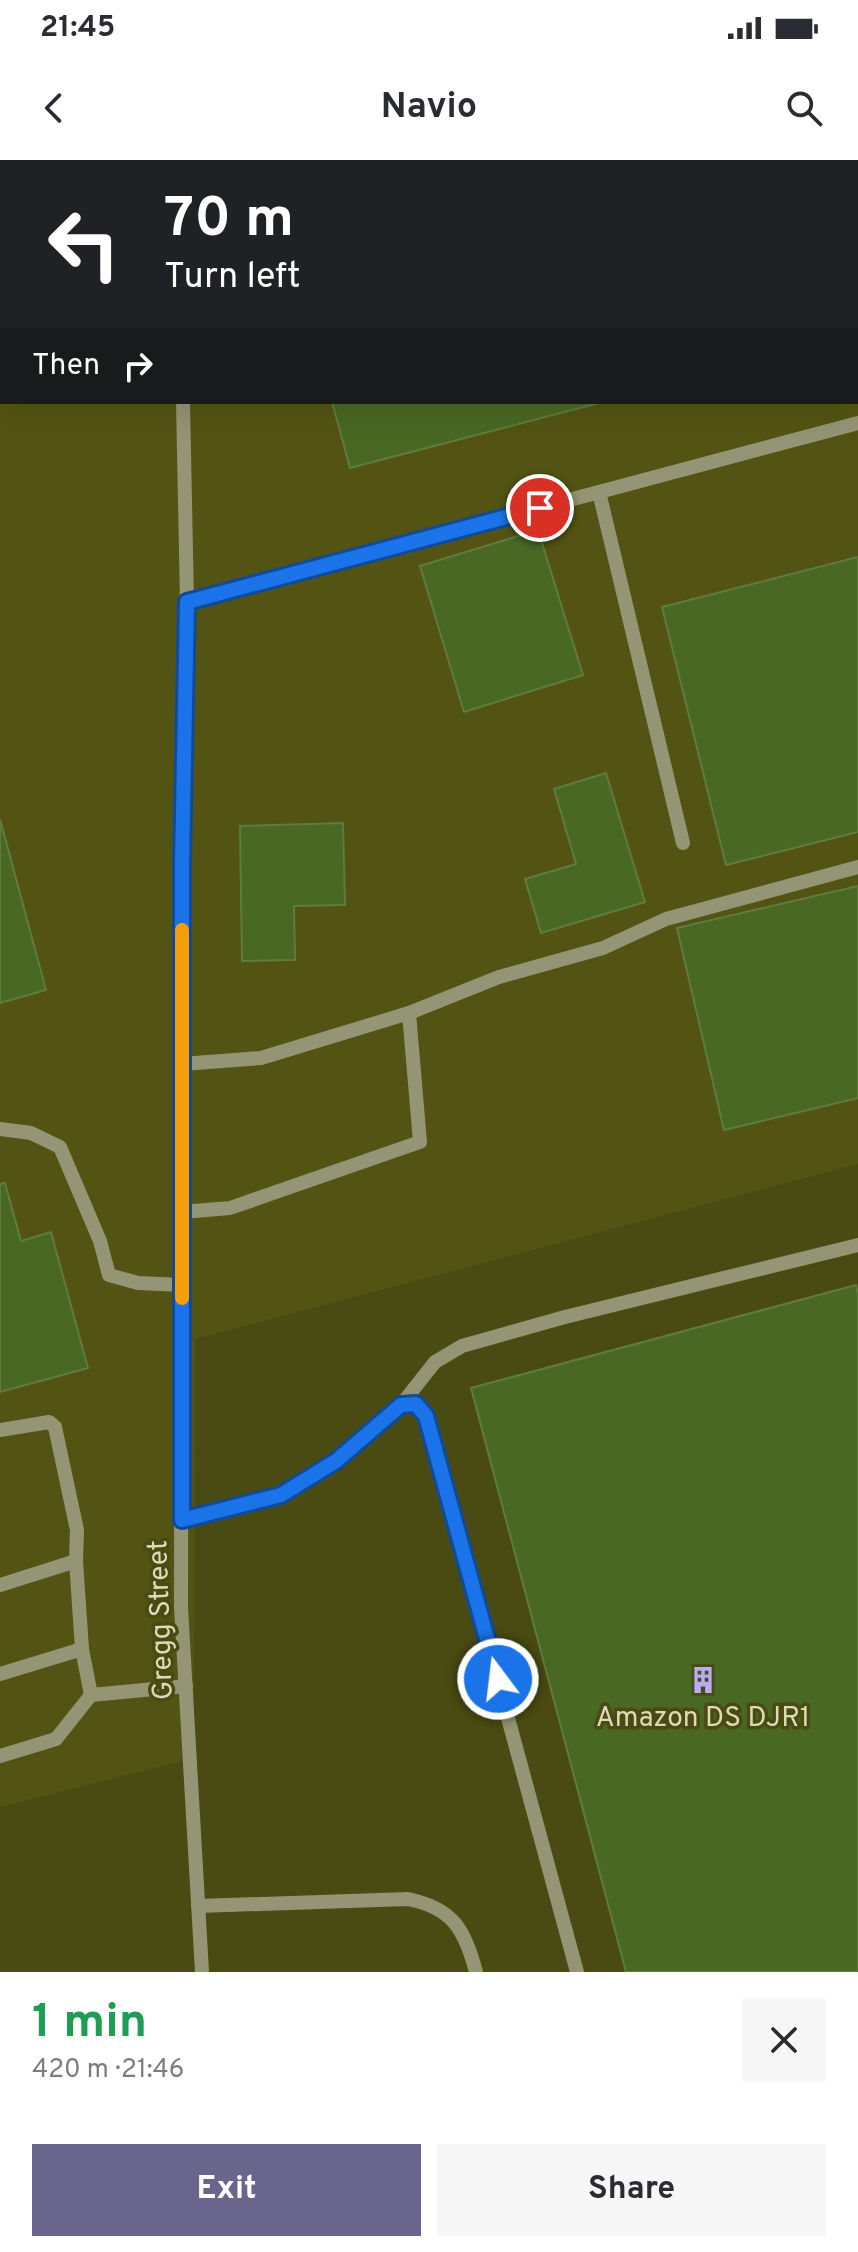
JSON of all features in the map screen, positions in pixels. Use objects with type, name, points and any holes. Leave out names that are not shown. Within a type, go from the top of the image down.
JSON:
[{"type":"street","name":"Gregg Street","points":[[183,404],[187,602],[181,1607],[202,1972]]},
{"type":"street","points":[[187,602],[858,423]]},
{"type":"street","points":[[599,492],[683,843]]},
{"type":"street","points":[[182,1064],[261,1058],[409,1013],[499,977],[603,948],[666,919],[858,867]]},
{"type":"street","points":[[182,1212],[230,1208],[420,1142],[409,1013]]},
{"type":"street","points":[[0,1129],[31,1133],[60,1147],[100,1241],[109,1275],[138,1283],[182,1285]]},
{"type":"street","points":[[182,1520],[281,1495],[336,1461],[401,1405],[435,1362],[462,1346],[565,1317],[858,1245]]},
{"type":"street","points":[[401,1405],[416,1404],[426,1416],[577,1972]]},
{"type":"street","points":[[0,1430],[37,1422],[49,1422],[55,1427],[77,1530],[82,1649],[91,1695]]},
{"type":"street","points":[[0,1585],[76,1561]]},
{"type":"street","points":[[0,1674],[82,1649]]},
{"type":"street","points":[[0,1756],[56,1739],[91,1695],[186,1686]]},
{"type":"street","points":[[198,1906],[408,1899],[427,1903],[447,1914],[457,1924],[470,1949],[476,1972]]},
{"type":"shaded area","points":[[0,404],[858,404],[858,1164],[195,1339],[194,1758],[0,1807]]},
{"type":"building","points":[[333,404],[595,404],[350,468]]},
{"type":"building","points":[[538,530],[583,675],[464,712],[420,566]]},
{"type":"building","points":[[858,557],[858,832],[726,865],[662,607]]},
{"type":"building","points":[[606,773],[645,902],[541,933],[525,879],[576,864],[554,789]]},
{"type":"building","points":[[0,819],[46,990],[0,1003]]},
{"type":"building","points":[[343,823],[345,905],[294,906],[295,960],[242,961],[240,826]]},
{"type":"building","points":[[858,886],[858,1098],[724,1130],[677,928]]},
{"type":"building","points":[[5,1183],[21,1241],[51,1232],[88,1368],[0,1392],[0,1184]]},
{"type":"building","name":"Amazon DS DJR1","points":[[856,1285],[858,1972],[626,1972],[471,1388]]},
{"type":"slow traffic","points":[[182,930],[182,1298]]},
{"type":"place","name":"Amazon DS DJR1","points":[[703,1680]]},
{"type":"route","points":[[498,1679],[426,1416],[416,1404],[401,1405],[336,1461],[281,1495],[182,1520],[182,864],[187,602],[540,508]]}]
